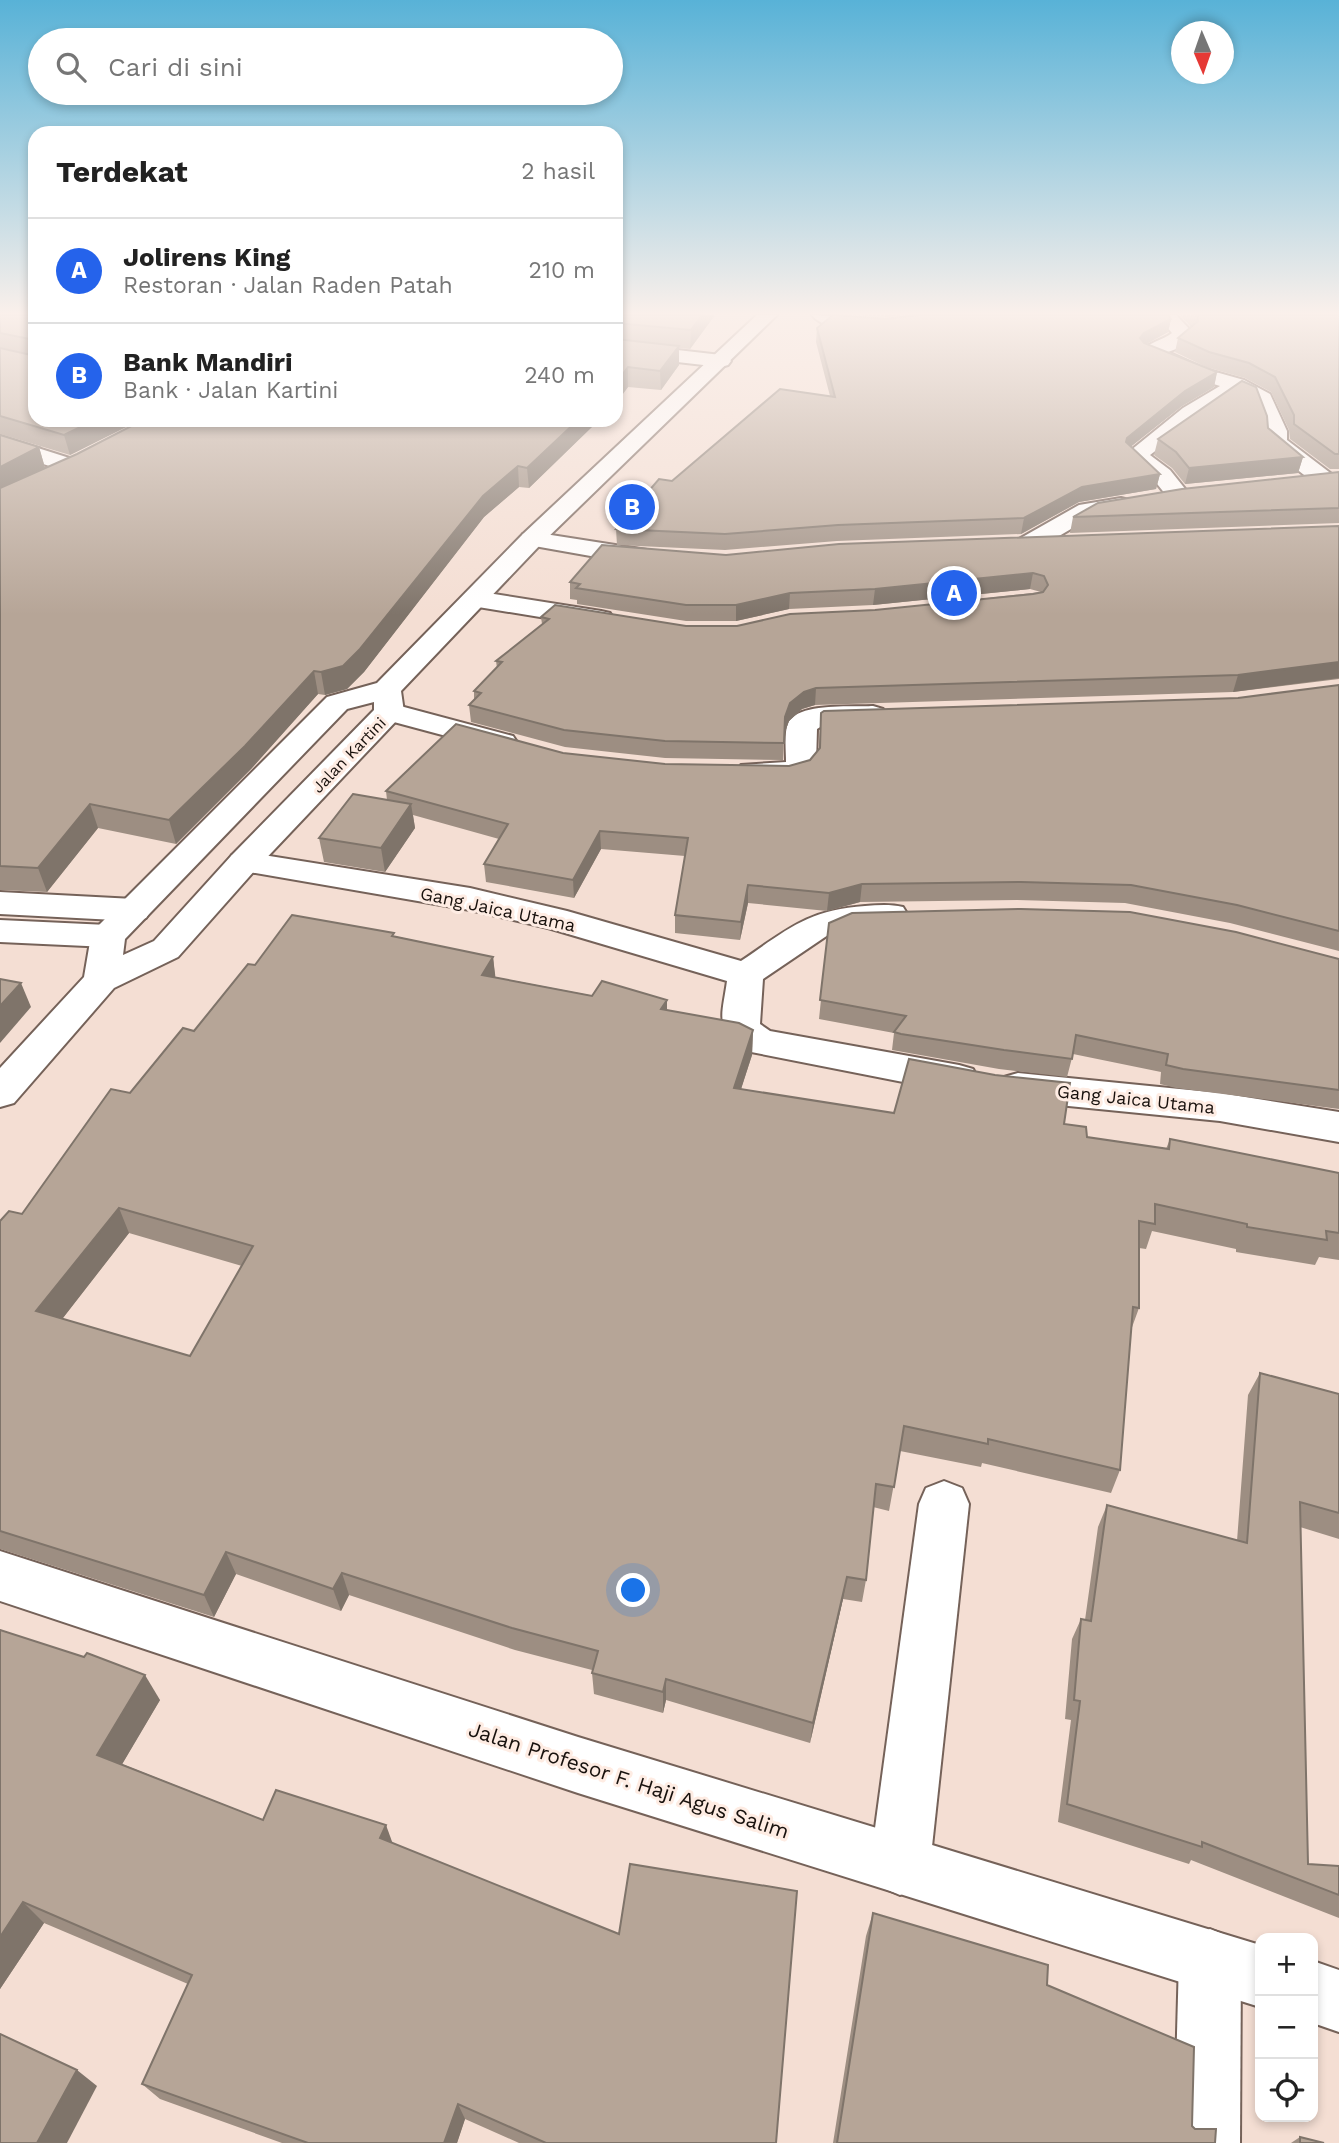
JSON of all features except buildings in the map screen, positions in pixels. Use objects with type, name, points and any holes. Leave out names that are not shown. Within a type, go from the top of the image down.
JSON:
[{"type":"main road","name":"Jalan Kartini","points":[[0,1093],[101,980],[166,949],[388,701],[475,599],[532,539],[664,415]]},
{"type":"main road","points":[[1028,544],[1087,510],[1189,494],[1136,454],[1189,415]]},
{"type":"main road","points":[[1270,415],[1276,430],[1276,442],[1332,479]]},
{"type":"main road","points":[[0,443],[74,467]]},
{"type":"main road","points":[[43,482],[96,455]]},
{"type":"main road","points":[[1299,483],[1332,479]]},
{"type":"main road","points":[[532,539],[620,555],[677,560]]},
{"type":"main road","points":[[1000,545],[1081,542]]},
{"type":"main road","points":[[475,599],[626,623]]},
{"type":"main road","points":[[101,980],[108,936],[337,704],[388,701],[524,748]]},
{"type":"main road","points":[[720,771],[788,772],[797,769],[801,764],[802,725],[816,717],[895,715]]},
{"type":"main road","name":"Gang Jaica Utama","points":[[244,862],[495,905],[555,919],[746,975],[742,1029],[759,1042],[990,1084],[1189,1103],[1339,1127]]},
{"type":"main road","points":[[0,902],[134,909]]},
{"type":"main road","points":[[746,975],[816,927],[835,919],[926,915]]},
{"type":"main road","points":[[0,931],[108,936]]},
{"type":"main road","points":[[900,1865],[944,1504]]},
{"type":"main road","name":"Jalan Profesor F. Haji Agus Salim","points":[[0,1576],[578,1765],[1235,1968]]},
{"type":"main road","points":[[1207,2143],[1235,1968]]},
{"type":"main road","points":[[1318,1994],[1339,2001]]},
{"type":"place","name":"Bank Mandiri","points":[[632,507]]},
{"type":"place","name":"Jolirens King","points":[[954,593]]}]
